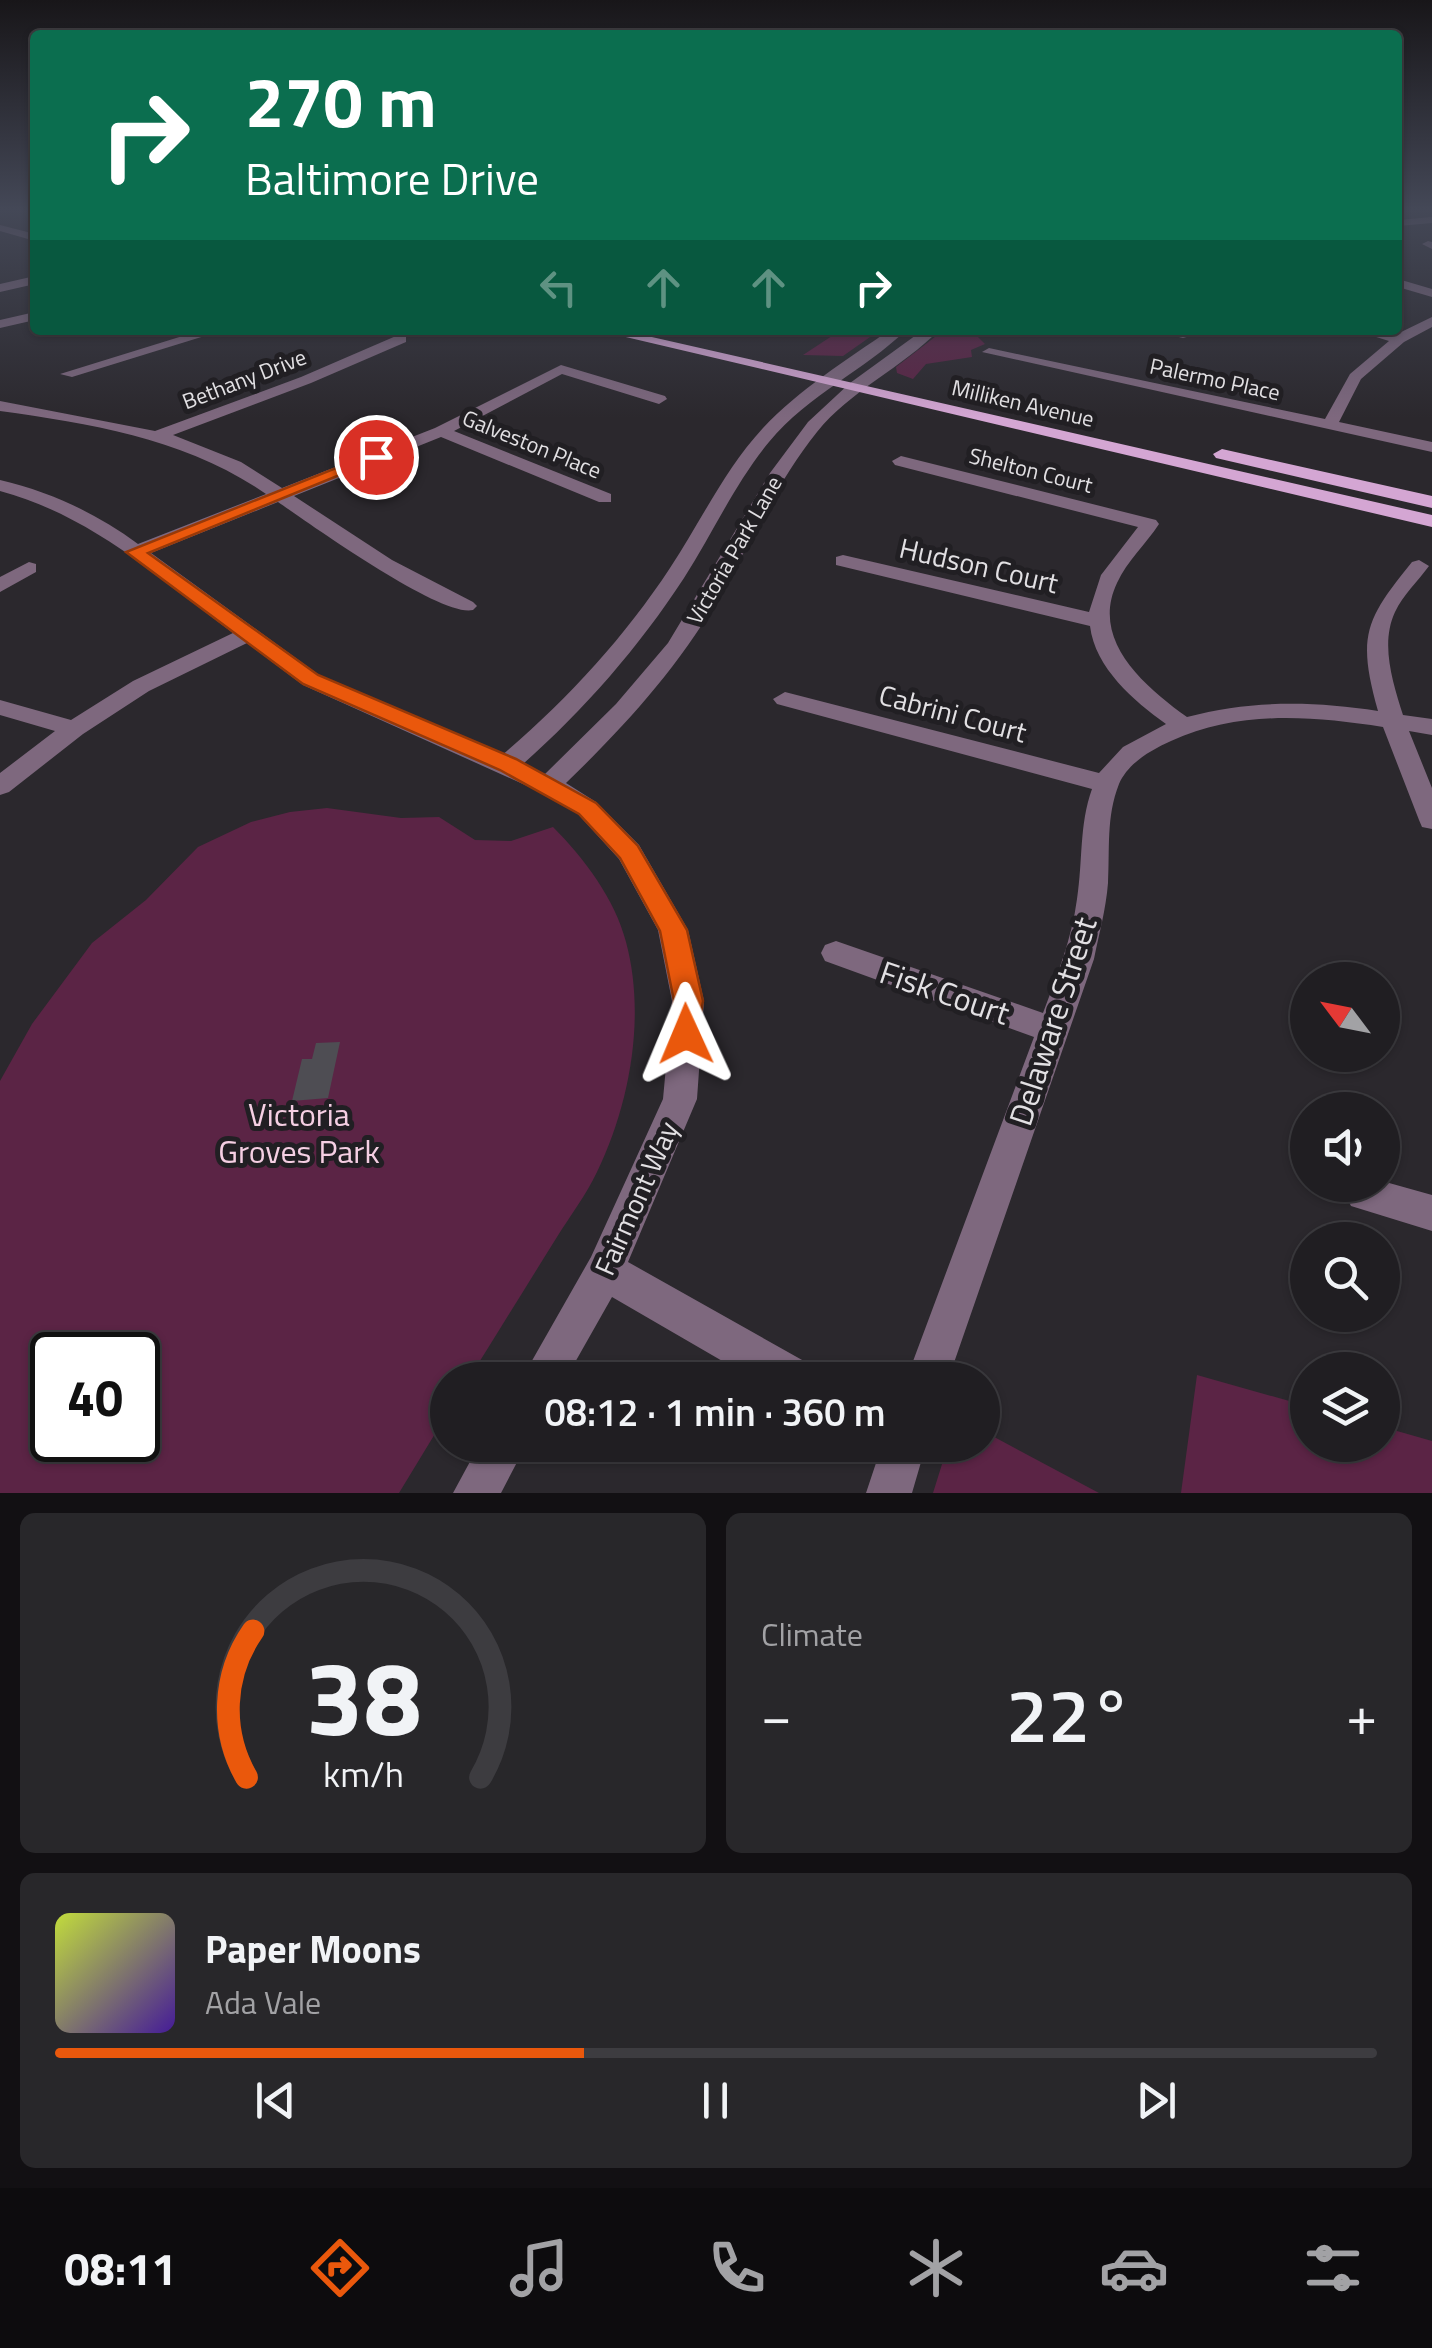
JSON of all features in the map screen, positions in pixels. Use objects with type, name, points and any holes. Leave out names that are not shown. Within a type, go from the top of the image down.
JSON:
[{"type":"main road","name":"Milliken Avenue","points":[[629,335],[836,375],[874,375],[1432,502]]},
{"type":"main road","name":"Milliken Avenue","points":[[688,335],[836,375],[857,387],[1432,521]]},
{"type":"street","points":[[0,288],[30,281]]},
{"type":"street","points":[[1402,284],[1432,293]]},
{"type":"street","points":[[0,324],[30,317]]},
{"type":"street","points":[[1329,426],[1355,378],[1399,339],[1432,321]]},
{"type":"street","points":[[67,374],[200,335]]},
{"type":"street","name":"Bethany Drive","points":[[156,436],[306,380],[401,339],[392,335]]},
{"type":"street","name":"Victoria Park Lane","points":[[508,764],[612,659],[672,580],[713,507],[753,450],[800,402],[892,335]]},
{"type":"street","name":"Victoria Park Lane","points":[[549,784],[633,698],[689,628],[725,570],[755,509],[790,457],[834,404],[926,335]]},
{"type":"street","points":[[1382,335],[1399,339]]},
{"type":"street","name":"Palermo Place","points":[[989,352],[1432,447]]},
{"type":"street","points":[[135,552],[441,431],[561,370],[659,399]]},
{"type":"street","points":[[0,406],[58,413],[156,436],[218,460],[262,482],[373,560],[466,606]]},
{"type":"street","name":"Galveston Place","points":[[441,431],[606,498]]},
{"type":"street","name":"Shelton Court","points":[[901,461],[1150,524],[1113,572],[1101,596],[1102,622]]},
{"type":"street","name":"Fairmont Way","points":[[0,485],[37,496],[104,527],[311,680],[549,784],[588,808],[630,852],[674,930],[688,1001],[680,1100],[606,1271],[553,1362]]},
{"type":"street","name":"Hudson Court","points":[[843,561],[1102,622]]},
{"type":"street","points":[[1420,566],[1382,614],[1375,650],[1395,721],[1432,820]]},
{"type":"street","points":[[0,586],[29,568]]},
{"type":"street","points":[[1102,622],[1102,638],[1142,697],[1181,724]]},
{"type":"street","points":[[0,786],[141,686],[247,635]]},
{"type":"street","name":"Cabrini Court","points":[[785,700],[1106,784]]},
{"type":"street","points":[[0,707],[74,730]]},
{"type":"street","name":"Delaware Street","points":[[934,1362],[1086,927],[1092,895],[1092,834],[1106,784],[1118,762],[1181,724],[1234,712],[1285,710],[1432,727]]},
{"type":"street","name":"Fisk Court","points":[[836,954],[1053,1030]]},
{"type":"street","points":[[1393,1202],[1432,1213]]},
{"type":"street","points":[[606,1271],[765,1362]]},
{"type":"street","points":[[476,1493],[494,1462]]},
{"type":"street","points":[[889,1493],[899,1462]]},
{"type":"green space","points":[[833,335],[873,335],[843,356],[803,355]]},
{"type":"green space","points":[[938,335],[976,335],[985,344],[971,350],[972,357],[926,364],[913,379],[897,373],[896,367]]},
{"type":"green space","name":"Victoria Groves Park","points":[[327,808],[401,818],[439,817],[475,840],[511,841],[553,827],[587,866],[614,910],[632,970],[635,1000],[631,1059],[609,1146],[588,1189],[479,1362],[430,1362],[430,1442],[399,1493],[0,1493],[0,1081],[32,1024],[92,943],[146,900],[198,847],[251,822]]},
{"type":"green space","points":[[1197,1375],[1290,1401],[1290,1462],[1400,1462],[1400,1432],[1432,1441],[1432,1493],[1181,1493]]},
{"type":"green space","points":[[1000,1440],[1099,1493],[933,1493],[943,1462],[1000,1462]]},
{"type":"building","points":[[340,1042],[328,1098],[292,1101],[302,1059],[312,1059],[316,1043]]},
{"type":"route","points":[[376,457],[135,552],[311,680],[508,764],[588,808],[630,852],[674,930],[688,1001],[686,1034]]}]
